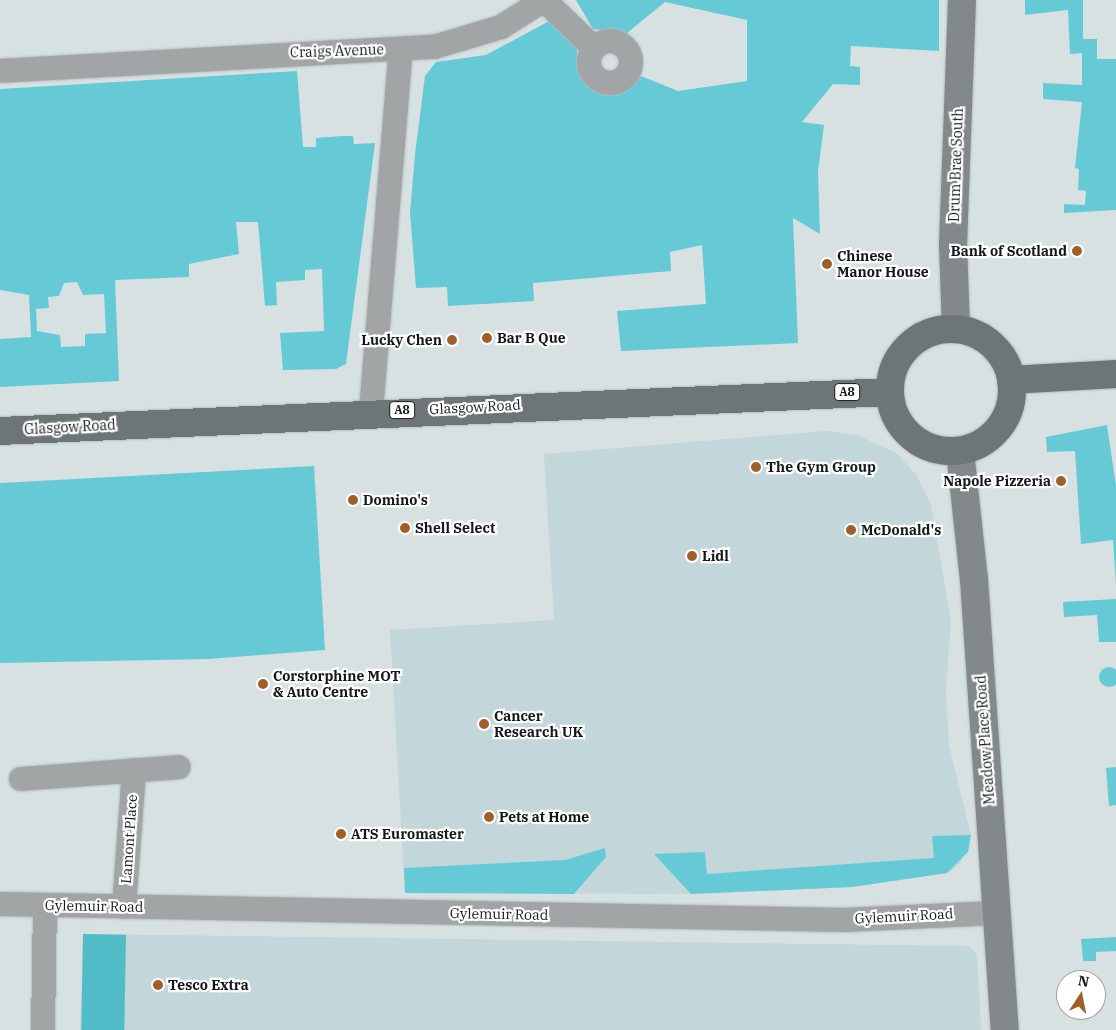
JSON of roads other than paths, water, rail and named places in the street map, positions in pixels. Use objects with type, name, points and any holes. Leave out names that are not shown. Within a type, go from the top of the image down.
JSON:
[{"type":"main road","name":"Drum Brae South","points":[[956,329],[953,245],[962,0]]},
{"type":"main road","points":[[956,329],[992,346],[1011,380],[1012,400],[994,434],[960,450],[945,451],[917,441],[897,420],[890,392],[896,363],[904,351],[927,333],[956,329]]},
{"type":"main road","points":[[1011,380],[1116,374]]},
{"type":"main road","name":"Glasgow Road","points":[[0,431],[371,412],[890,392]]},
{"type":"main road","name":"Meadow Place Road","points":[[960,450],[974,579],[1005,1030]]},
{"type":"street","points":[[401,49],[434,47],[478,37],[544,0],[594,48]]},
{"type":"street","name":"Craigs Avenue","points":[[0,72],[401,49],[371,412]]},
{"type":"street","points":[[20,779],[179,768]]},
{"type":"street","name":"Lamont Place","points":[[124,907],[134,770]]},
{"type":"street","name":"Gylemuir Road","points":[[0,904],[844,920],[997,913]]},
{"type":"street","points":[[43,1030],[45,905]]},
{"type":"place","name":"Bank of Scotland","points":[[1077,251]]},
{"type":"place","name":"Chinese Manor House","points":[[827,264]]},
{"type":"place","name":"Bar B Que","points":[[487,338]]},
{"type":"place","name":"Lucky Chen","points":[[452,340]]},
{"type":"place","name":"The Gym Group","points":[[756,467]]},
{"type":"place","name":"Napole Pizzeria","points":[[1061,481]]},
{"type":"place","name":"Domino's","points":[[353,500]]},
{"type":"place","name":"Shell Select","points":[[405,528]]},
{"type":"place","name":"McDonald's","points":[[851,530]]},
{"type":"place","name":"Lidl","points":[[692,556]]},
{"type":"place","name":"Corstorphine MOT & Auto Centre","points":[[263,684]]},
{"type":"place","name":"Cancer Research UK","points":[[484,724]]},
{"type":"place","name":"Pets at Home","points":[[489,817]]},
{"type":"place","name":"ATS Euromaster","points":[[341,834]]},
{"type":"place","name":"Tesco Extra","points":[[158,985]]}]
